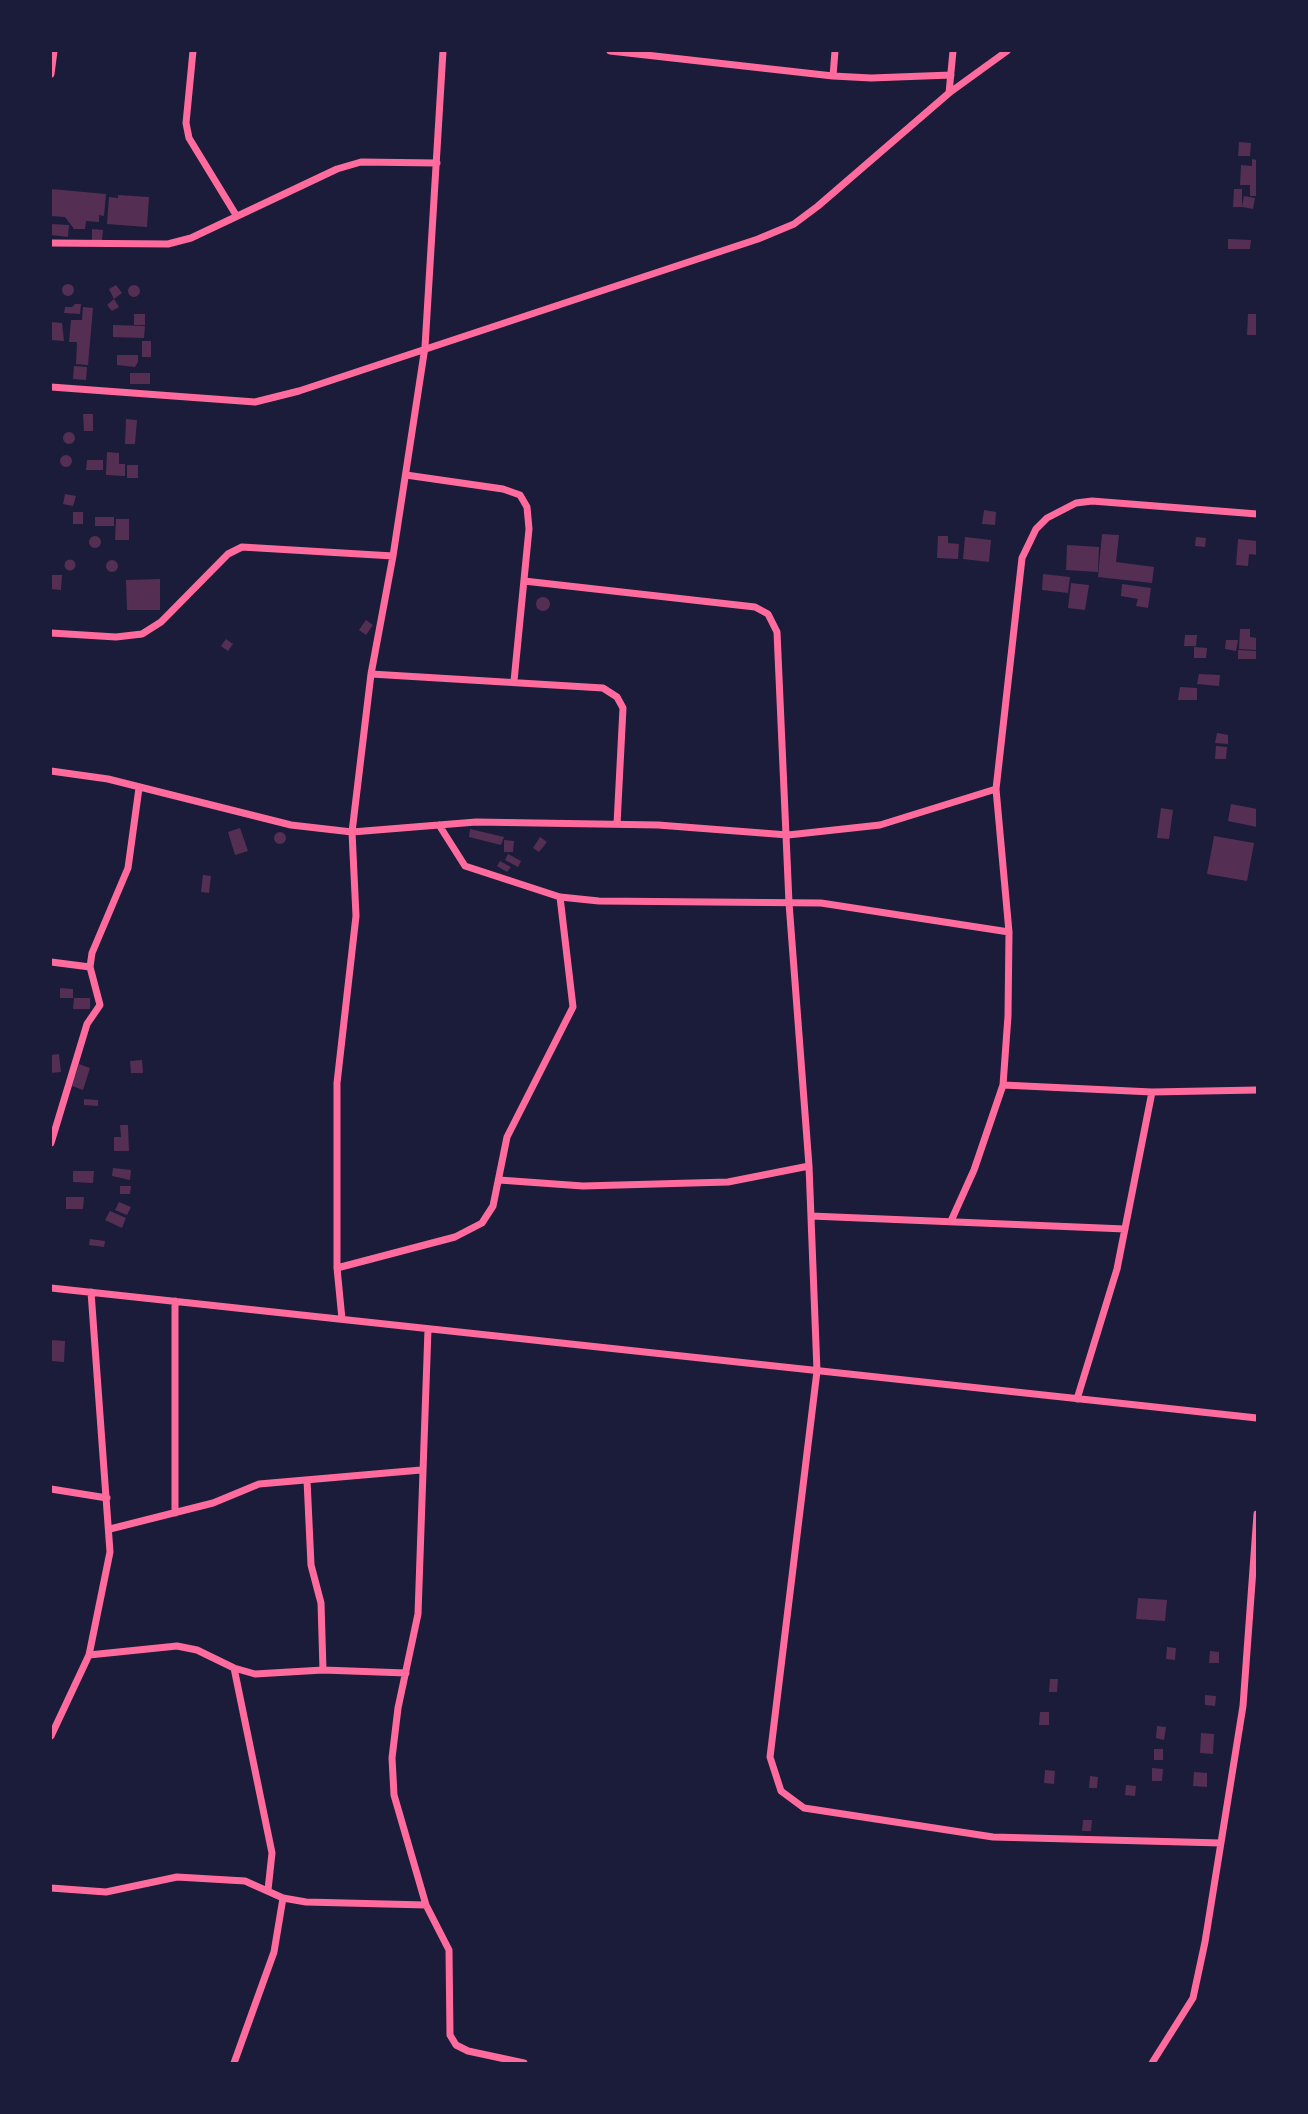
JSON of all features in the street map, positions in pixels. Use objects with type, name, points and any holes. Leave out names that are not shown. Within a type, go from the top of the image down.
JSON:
[{"type":"street","points":[[51,74],[54,51]]},
{"type":"street","points":[[192,51],[186,123],[189,138],[236,215]]},
{"type":"street","points":[[342,1320],[337,1268],[337,1083],[356,916],[352,832],[371,674],[393,556],[425,347],[443,51]]},
{"type":"street","points":[[610,51],[871,79],[951,75]]},
{"type":"street","points":[[693,60],[694,51]]},
{"type":"street","points":[[833,76],[835,51]]},
{"type":"street","points":[[949,93],[953,51]]},
{"type":"street","points":[[51,387],[255,402],[299,391],[425,347],[758,239],[794,224],[949,93],[1007,51]]},
{"type":"street","points":[[51,243],[168,244],[191,238],[337,169],[361,162],[437,163]]},
{"type":"street","points":[[406,475],[520,495],[527,507],[529,530],[514,681]]},
{"type":"street","points":[[951,1221],[974,1170],[1003,1085],[1009,932],[996,789],[1021,566],[1027,543],[1036,530],[1061,509],[1092,500],[1257,514]]},
{"type":"street","points":[[51,632],[117,637],[142,634],[161,622],[228,554],[242,547],[393,556]]},
{"type":"street","points":[[524,581],[755,607],[768,614],[777,632],[789,903],[809,1166],[817,1371],[770,1757],[781,1791],[804,1808],[993,1837],[1221,1843]]},
{"type":"street","points":[[371,674],[603,688],[617,697],[623,708],[617,824]]},
{"type":"street","points":[[51,771],[108,779],[291,825],[352,832],[476,822],[617,824],[788,835],[880,825],[996,789]]},
{"type":"street","points":[[51,1143],[87,1024],[100,1005],[90,967],[92,953],[128,868],[139,788]]},
{"type":"street","points":[[439,825],[465,866],[560,897],[599,901],[821,903],[1009,932]]},
{"type":"street","points":[[337,1268],[455,1237],[482,1223],[493,1206],[507,1136],[573,1007],[560,897]]},
{"type":"street","points":[[51,962],[90,967]]},
{"type":"street","points":[[1003,1085],[1152,1092],[1257,1090]]},
{"type":"street","points":[[1077,1399],[1116,1269],[1152,1092]]},
{"type":"street","points":[[499,1180],[583,1186],[728,1182],[809,1166]]},
{"type":"street","points":[[811,1216],[1125,1229]]},
{"type":"street","points":[[51,1288],[1257,1418]]},
{"type":"street","points":[[52,1730],[89,1655],[110,1552],[91,1292]]},
{"type":"street","points":[[175,1301],[175,1513]]},
{"type":"street","points":[[428,1329],[418,1614],[392,1758],[394,1795],[426,1905],[449,1950],[450,2035],[456,2045],[468,2051],[524,2063]]},
{"type":"street","points":[[110,1529],[213,1503],[259,1484],[421,1470]]},
{"type":"street","points":[[307,1480],[311,1565],[321,1603],[323,1670]]},
{"type":"street","points":[[51,1489],[107,1499]]},
{"type":"street","points":[[1152,2063],[1194,1998],[1243,1706],[1257,1514]]},
{"type":"street","points":[[89,1655],[177,1646],[197,1650],[234,1668],[255,1674],[323,1670],[407,1673]]},
{"type":"street","points":[[234,1668],[272,1853],[268,1890]]},
{"type":"street","points":[[51,1888],[106,1892],[177,1877],[245,1881],[282,1898],[306,1902],[426,1905]]},
{"type":"street","points":[[234,2063],[274,1952],[282,1898]]},
{"type":"building","points":[[1239,142],[1251,143],[1250,156],[1238,156]]},
{"type":"building","points":[[1252,159],[1257,160],[1257,196],[1250,196],[1250,185],[1240,185],[1241,165],[1252,166]]},
{"type":"building","points":[[51,189],[106,194],[104,216],[99,215],[99,222],[86,221],[85,229],[74,229],[65,217],[51,216]]},
{"type":"building","points":[[1234,189],[1242,189],[1242,207],[1233,207]]},
{"type":"building","points":[[118,195],[149,197],[147,227],[107,224],[109,197],[118,198]]},
{"type":"building","points":[[1244,196],[1255,198],[1253,209],[1242,207]]},
{"type":"building","points":[[51,224],[69,225],[68,237],[51,235]]},
{"type":"building","points":[[92,229],[103,230],[102,240],[92,240]]},
{"type":"building","points":[[1228,239],[1251,240],[1250,249],[1228,249]]},
{"type":"building","points":[[68,284],[74,290],[68,296],[62,290]]},
{"type":"building","points":[[116,285],[122,293],[114,299],[109,289]]},
{"type":"building","points":[[129,286],[139,286],[139,296],[129,296]]},
{"type":"building","points":[[114,299],[119,307],[112,311],[107,305]]},
{"type":"building","points":[[81,304],[80,314],[64,313],[65,307]]},
{"type":"building","points":[[83,307],[93,308],[88,365],[76,364],[77,342],[69,342],[71,320],[82,320]]},
{"type":"building","points":[[134,314],[145,314],[145,325],[134,325]]},
{"type":"building","points":[[1248,314],[1257,314],[1257,335],[1247,335]]},
{"type":"building","points":[[51,322],[62,323],[64,341],[51,340]]},
{"type":"building","points":[[113,325],[145,326],[144,338],[113,337]]},
{"type":"building","points":[[142,341],[151,341],[151,357],[142,357]]},
{"type":"building","points":[[117,355],[138,355],[138,362],[135,367],[117,365]]},
{"type":"building","points":[[74,366],[87,367],[86,380],[73,379]]},
{"type":"building","points":[[130,373],[150,373],[150,384],[130,384]]},
{"type":"building","points":[[83,414],[93,414],[93,431],[84,431]]},
{"type":"building","points":[[126,419],[137,420],[135,444],[125,444]]},
{"type":"building","points":[[69,432],[75,438],[69,444],[63,438]]},
{"type":"building","points":[[107,452],[119,453],[119,464],[125,464],[125,476],[106,475]]},
{"type":"building","points":[[66,455],[72,461],[66,467],[60,461]]},
{"type":"building","points":[[87,460],[103,460],[103,470],[86,470]]},
{"type":"building","points":[[127,465],[138,465],[138,478],[127,478]]},
{"type":"building","points":[[65,494],[76,496],[73,506],[63,504]]},
{"type":"building","points":[[984,510],[996,512],[995,525],[982,524]]},
{"type":"building","points":[[73,512],[83,512],[83,524],[73,524]]},
{"type":"building","points":[[95,517],[114,517],[114,526],[95,526]]},
{"type":"building","points":[[116,519],[129,519],[129,540],[115,540]]},
{"type":"building","points":[[1102,534],[1119,535],[1116,562],[1154,567],[1152,583],[1098,577]]},
{"type":"building","points":[[938,536],[948,536],[948,543],[959,544],[958,559],[937,558]]},
{"type":"building","points":[[90,537],[100,537],[100,547],[90,547]]},
{"type":"building","points":[[965,537],[991,540],[989,562],[963,559]]},
{"type":"building","points":[[1196,537],[1206,538],[1205,547],[1195,546]]},
{"type":"building","points":[[1238,539],[1257,541],[1257,555],[1249,554],[1248,566],[1236,565]]},
{"type":"building","points":[[1067,545],[1099,547],[1098,572],[1066,570]]},
{"type":"building","points":[[70,560],[74,561],[74,569],[70,570],[66,569],[65,565],[66,561]]},
{"type":"building","points":[[112,560],[118,566],[112,572],[106,566]]},
{"type":"building","points":[[1043,574],[1070,577],[1068,593],[1042,590]]},
{"type":"building","points":[[51,575],[62,575],[61,590],[51,589]]},
{"type":"building","points":[[160,579],[160,610],[127,610],[126,580]]},
{"type":"building","points":[[1071,583],[1089,585],[1085,610],[1068,608]]},
{"type":"building","points":[[1122,584],[1151,588],[1148,608],[1136,606],[1138,599],[1121,596]]},
{"type":"building","points":[[540,597],[546,597],[550,604],[546,611],[540,611],[536,607],[536,601]]},
{"type":"building","points":[[366,620],[373,625],[366,635],[359,630]]},
{"type":"building","points":[[1240,629],[1250,629],[1250,637],[1257,638],[1257,650],[1239,649]]},
{"type":"building","points":[[1185,635],[1197,635],[1196,646],[1184,646]]},
{"type":"building","points":[[226,639],[233,644],[228,651],[221,646]]},
{"type":"building","points":[[1226,640],[1238,640],[1236,651],[1225,649]]},
{"type":"building","points":[[1194,647],[1207,648],[1206,658],[1194,658]]},
{"type":"building","points":[[1238,650],[1257,651],[1257,659],[1238,659]]},
{"type":"building","points":[[1199,674],[1220,675],[1219,686],[1197,684]]},
{"type":"building","points":[[1180,687],[1197,688],[1197,700],[1178,700]]},
{"type":"building","points":[[1217,733],[1228,735],[1228,744],[1215,743]]},
{"type":"building","points":[[1216,746],[1227,747],[1226,759],[1215,759]]},
{"type":"building","points":[[1231,804],[1257,809],[1257,827],[1228,821]]},
{"type":"building","points":[[1161,808],[1173,810],[1169,839],[1157,838]]},
{"type":"building","points":[[240,828],[248,851],[235,855],[228,832]]},
{"type":"building","points":[[470,829],[504,837],[501,845],[469,837]]},
{"type":"building","points":[[280,832],[286,838],[280,844],[274,838]]},
{"type":"building","points":[[1214,836],[1254,843],[1247,881],[1207,874]]},
{"type":"building","points":[[540,837],[547,842],[539,852],[533,848]]},
{"type":"building","points":[[504,840],[514,841],[513,852],[504,852]]},
{"type":"building","points":[[508,854],[521,861],[518,867],[505,860]]},
{"type":"building","points":[[500,861],[511,867],[507,872],[497,866]]},
{"type":"building","points":[[203,875],[211,876],[209,893],[201,892]]},
{"type":"building","points":[[60,988],[73,989],[73,998],[60,998]]},
{"type":"building","points":[[74,998],[90,998],[90,1009],[73,1009]]},
{"type":"building","points":[[59,1054],[61,1072],[51,1073],[51,1055]]},
{"type":"building","points":[[142,1060],[143,1073],[131,1073],[130,1061]]},
{"type":"building","points":[[79,1064],[90,1068],[83,1090],[72,1086]]},
{"type":"building","points":[[84,1099],[98,1100],[98,1106],[84,1105]]},
{"type":"building","points":[[120,1125],[128,1125],[129,1151],[114,1151],[114,1137],[121,1137]]},
{"type":"building","points":[[113,1168],[131,1170],[130,1180],[112,1176]]},
{"type":"building","points":[[73,1171],[94,1171],[93,1183],[73,1182]]},
{"type":"building","points":[[120,1186],[131,1186],[130,1194],[120,1194]]},
{"type":"building","points":[[66,1197],[84,1197],[83,1209],[66,1209]]},
{"type":"building","points":[[119,1202],[131,1207],[127,1215],[115,1210]]},
{"type":"building","points":[[110,1211],[126,1218],[122,1228],[105,1220]]},
{"type":"building","points":[[90,1239],[105,1241],[104,1247],[89,1245]]},
{"type":"building","points":[[51,1340],[65,1341],[64,1362],[51,1361]]},
{"type":"building","points":[[1138,1598],[1167,1600],[1165,1621],[1136,1619]]},
{"type":"building","points":[[1167,1647],[1176,1648],[1175,1660],[1166,1659]]},
{"type":"building","points":[[1210,1651],[1219,1652],[1219,1663],[1209,1663]]},
{"type":"building","points":[[1050,1679],[1058,1679],[1057,1692],[1049,1692]]},
{"type":"building","points":[[1205,1695],[1216,1696],[1215,1706],[1205,1705]]},
{"type":"building","points":[[1040,1712],[1049,1712],[1049,1725],[1039,1725]]},
{"type":"building","points":[[1157,1726],[1166,1727],[1164,1740],[1156,1738]]},
{"type":"building","points":[[1201,1733],[1214,1734],[1213,1754],[1200,1753]]},
{"type":"building","points":[[1154,1749],[1163,1749],[1163,1760],[1154,1760]]},
{"type":"building","points":[[1152,1768],[1163,1769],[1162,1781],[1152,1781]]},
{"type":"building","points":[[1045,1770],[1055,1771],[1054,1784],[1044,1783]]},
{"type":"building","points":[[1194,1772],[1207,1773],[1207,1787],[1193,1786]]},
{"type":"building","points":[[1090,1776],[1098,1777],[1097,1788],[1089,1788]]},
{"type":"building","points":[[1126,1785],[1136,1786],[1135,1796],[1125,1795]]},
{"type":"building","points":[[1083,1820],[1092,1820],[1091,1831],[1082,1831]]}]
